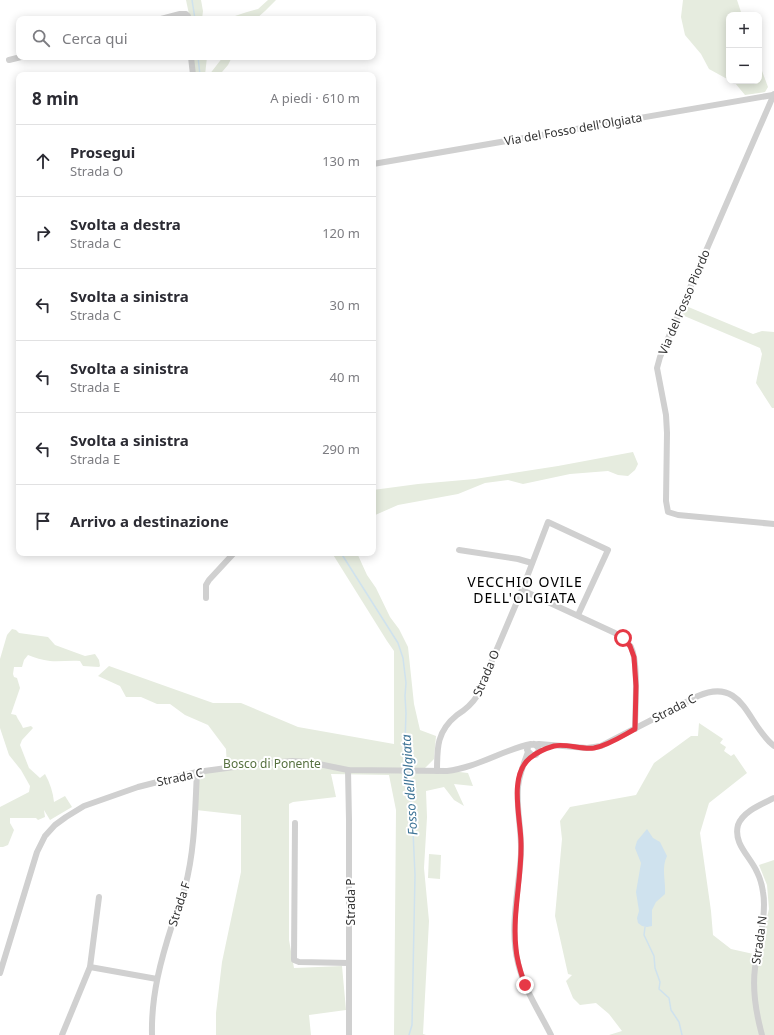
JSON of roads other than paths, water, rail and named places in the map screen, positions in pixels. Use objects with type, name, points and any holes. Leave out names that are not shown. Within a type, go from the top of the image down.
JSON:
[{"type":"street","points":[[172,16],[186,14],[187,16]]},
{"type":"street","points":[[8,60],[16,58]]},
{"type":"street","points":[[191,60],[193,72]]},
{"type":"street","name":"Via del Fosso dell'Olgiata","points":[[376,163],[774,94]]},
{"type":"street","name":"Via del Fosso Piordo","points":[[774,94],[658,360],[657,368],[667,420],[666,501],[668,512],[678,515],[774,524]]},
{"type":"street","name":"Strada O","points":[[437,771],[438,748],[444,729],[476,698],[522,590],[548,522],[608,550],[578,615]]},
{"type":"street","points":[[459,550],[532,562]]},
{"type":"street","points":[[206,598],[206,586],[209,580],[231,556]]},
{"type":"street","points":[[522,590],[615,632],[626,640],[634,657],[636,686],[635,729]]},
{"type":"street","name":"Strada C","points":[[0,973],[37,852],[45,836],[52,828],[66,817],[96,801],[138,787],[197,772],[292,761],[309,762],[348,770],[437,771],[462,768],[518,747],[555,745],[595,748],[611,742],[700,695],[717,691],[740,700],[761,734],[774,746]]},
{"type":"street","points":[[530,747],[537,745],[539,749],[536,754]]},
{"type":"street","points":[[523,768],[527,761],[536,754],[555,745]]},
{"type":"street","points":[[530,747],[532,755],[536,754]]},
{"type":"street","points":[[530,747],[519,778],[517,796],[521,843],[515,924],[516,949],[518,964],[525,985],[551,1035]]},
{"type":"street","name":"Strada P","points":[[348,770],[349,1035]]},
{"type":"street","name":"Strada F","points":[[152,1035],[154,999],[157,979],[163,955],[183,896],[188,873],[194,826],[197,772]]},
{"type":"street","name":"Strada N","points":[[762,1035],[756,1008],[754,984],[763,914],[763,892],[757,871],[740,846],[738,829],[740,822],[745,815],[774,798]]},
{"type":"street","points":[[295,823],[294,960],[298,962],[349,963]]},
{"type":"street","points":[[62,1035],[90,967],[99,897]]},
{"type":"street","points":[[90,967],[157,979]]},
{"type":"water","points":[[647,829],[653,838],[660,842],[667,856],[664,865],[665,894],[656,902],[652,910],[652,926],[647,927],[638,923],[637,918],[639,911],[636,892],[641,863],[635,848],[637,841]]},
{"type":"waterway","points":[[192,0],[195,16]]},
{"type":"waterway","points":[[198,60],[200,72]]},
{"type":"waterway","name":"Fosso dell’Olgiata","points":[[343,556],[398,643],[403,658],[406,683],[405,742],[407,769]]},
{"type":"waterway","name":"Fosso dell’Olgiata","points":[[407,773],[412,809],[415,875],[412,1025],[409,1035]]},
{"type":"waterway","points":[[645,927],[644,935],[654,956],[655,968],[660,982],[659,989],[669,998],[671,1010],[679,1022],[682,1035]]},
{"type":"district","name":"VECCHIO OVILE DELL'OLGIATA","points":[[525,590]]},
{"type":"park label","name":"Bosco di Ponente","points":[[272,763]]}]
